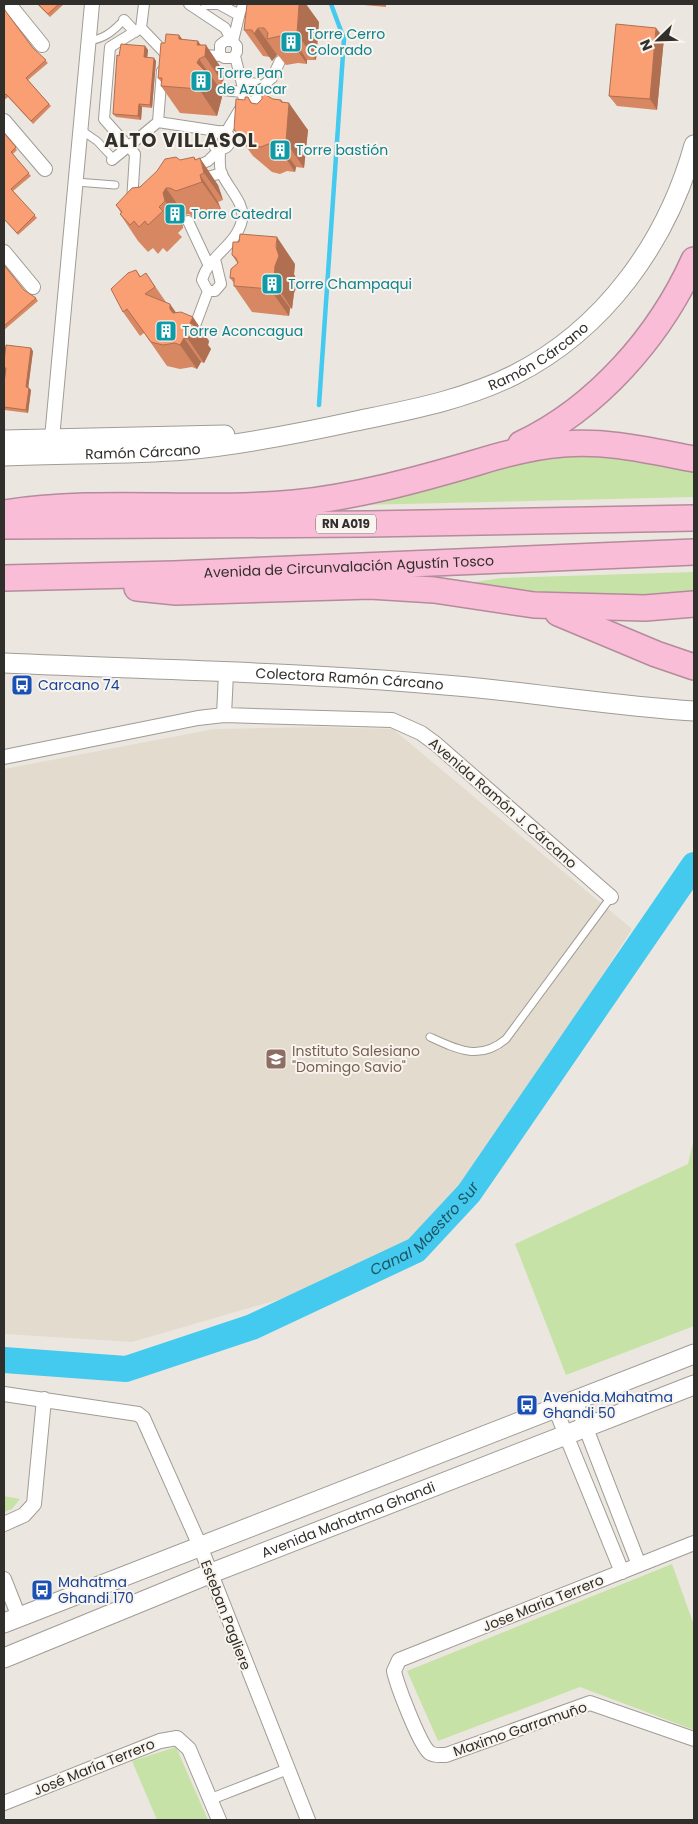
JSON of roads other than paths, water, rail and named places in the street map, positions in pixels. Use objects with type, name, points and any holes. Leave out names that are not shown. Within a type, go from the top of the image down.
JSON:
[{"type":"highway","points":[[494,457],[526,442],[558,423],[606,384],[650,335],[694,260]]},
{"type":"highway","points":[[4,513],[45,507],[219,506],[294,503],[352,493],[541,446],[591,443],[626,446],[694,459]]},
{"type":"highway","name":"RN A019","points":[[4,526],[393,524],[694,518]]},
{"type":"highway","name":"Avenida de Circunvalación Agustín Tosco","points":[[4,578],[694,552]]},
{"type":"highway","points":[[40,578],[176,592],[370,586],[401,587],[534,605],[645,608],[694,604]]},
{"type":"highway","points":[[534,605],[581,621],[648,650],[694,667]]},
{"type":"main road","name":"Ramón Cárcano","points":[[4,440],[52,446],[184,450],[340,425],[449,400],[514,375],[573,337],[600,314],[625,285],[645,255],[670,211],[686,174],[694,145]]},
{"type":"main road","name":"Ramón Cárcano","points":[[4,456],[52,446]]},
{"type":"main road","name":"Colectora Ramón Cárcano","points":[[4,663],[321,677],[458,686],[616,706],[694,711]]},
{"type":"main road","name":"Avenida Mahatma Ghandi","points":[[12,1620],[694,1354]]},
{"type":"main road","name":"Avenida Mahatma Ghandi","points":[[4,1658],[209,1574],[694,1385]]},
{"type":"street","points":[[52,446],[92,4]]},
{"type":"street","points":[[133,212],[135,154],[104,119],[110,47],[138,30],[144,4]]},
{"type":"street","points":[[189,4],[225,28],[238,49],[235,56],[243,93]]},
{"type":"street","points":[[206,4],[219,4],[239,15]]},
{"type":"street","points":[[232,41],[244,4]]},
{"type":"street","points":[[11,9],[42,45]]},
{"type":"street","points":[[111,158],[158,122],[168,53],[138,30],[122,21]]},
{"type":"street","points":[[222,56],[219,48],[221,44],[232,41]]},
{"type":"street","points":[[193,54],[222,56],[227,59],[235,56]]},
{"type":"street","points":[[223,90],[243,93],[256,101],[260,92],[272,78],[280,61]]},
{"type":"street","points":[[193,331],[208,291],[202,280],[212,263],[236,235],[243,219],[241,206],[222,173],[220,149],[212,141],[213,136],[222,131],[250,83],[260,92],[268,106]]},
{"type":"street","points":[[4,121],[45,169]]},
{"type":"street","points":[[158,122],[222,131],[230,136],[230,142],[225,148],[220,149],[208,161],[185,174],[199,176],[200,180],[222,173]]},
{"type":"street","points":[[188,220],[221,282],[232,286]]},
{"type":"street","points":[[4,252],[33,287]]},
{"type":"street","points":[[208,291],[217,290],[221,282]]},
{"type":"street","points":[[224,715],[226,674]]},
{"type":"street","name":"Avenida Ramón J. Cárcano","points":[[4,757],[198,718],[224,715],[392,720],[408,726],[436,744],[611,897]]},
{"type":"street","points":[[4,1394],[44,1399],[34,1504],[24,1515],[4,1524]]},
{"type":"street","name":"Esteban Pagliere","points":[[44,1399],[138,1414],[148,1427],[200,1546],[209,1574],[308,1820]]},
{"type":"street","points":[[575,1400],[584,1428],[638,1565]]},
{"type":"street","points":[[556,1408],[622,1572]]},
{"type":"street","name":"Jose Maria Terrero","points":[[430,1753],[421,1742],[395,1679],[395,1666],[399,1660],[694,1544]]},
{"type":"street","points":[[4,1579],[12,1620]]},
{"type":"street","name":"Maximo Garramuño","points":[[430,1753],[446,1755],[590,1702],[694,1739]]},
{"type":"street","name":"José María Terrero","points":[[4,1803],[160,1741],[177,1738],[189,1748],[211,1800]]},
{"type":"street","points":[[219,1820],[211,1800],[288,1769]]},
{"type":"lane","points":[[88,40],[99,39],[108,35],[122,21]]},
{"type":"lane","points":[[80,130],[97,141],[111,158]]},
{"type":"lane","points":[[76,182],[115,185]]},
{"type":"lane","points":[[430,1037],[456,1049],[480,1052],[494,1048],[506,1038],[611,897]]},
{"type":"waterway","points":[[319,405],[344,39],[331,4]]},
{"type":"waterway","name":"Canal Maestro Sur","points":[[4,1360],[126,1369],[252,1327],[416,1250],[469,1193],[694,865]]},
{"type":"place","name":"Torre Cerro Colorado","points":[[291,42]]},
{"type":"place","name":"Torre Pan de Azúcar","points":[[201,81]]},
{"type":"place","name":"Torre bastión","points":[[280,150]]},
{"type":"place","name":"Torre Catedral","points":[[175,214]]},
{"type":"place","name":"Torre Champaqui","points":[[272,284]]},
{"type":"place","name":"Torre Aconcagua","points":[[166,331]]},
{"type":"place","name":"Carcano 74","points":[[22,685]]},
{"type":"place","name":"Instituto Salesiano \"Domingo Savio\"","points":[[276,1059]]},
{"type":"place","name":"Avenida Mahatma Ghandi 50","points":[[527,1405]]},
{"type":"place","name":"Mahatma Ghandi 170","points":[[42,1590]]},
{"type":"district","name":"ALTO VILLASOL","points":[[181,140]]}]
